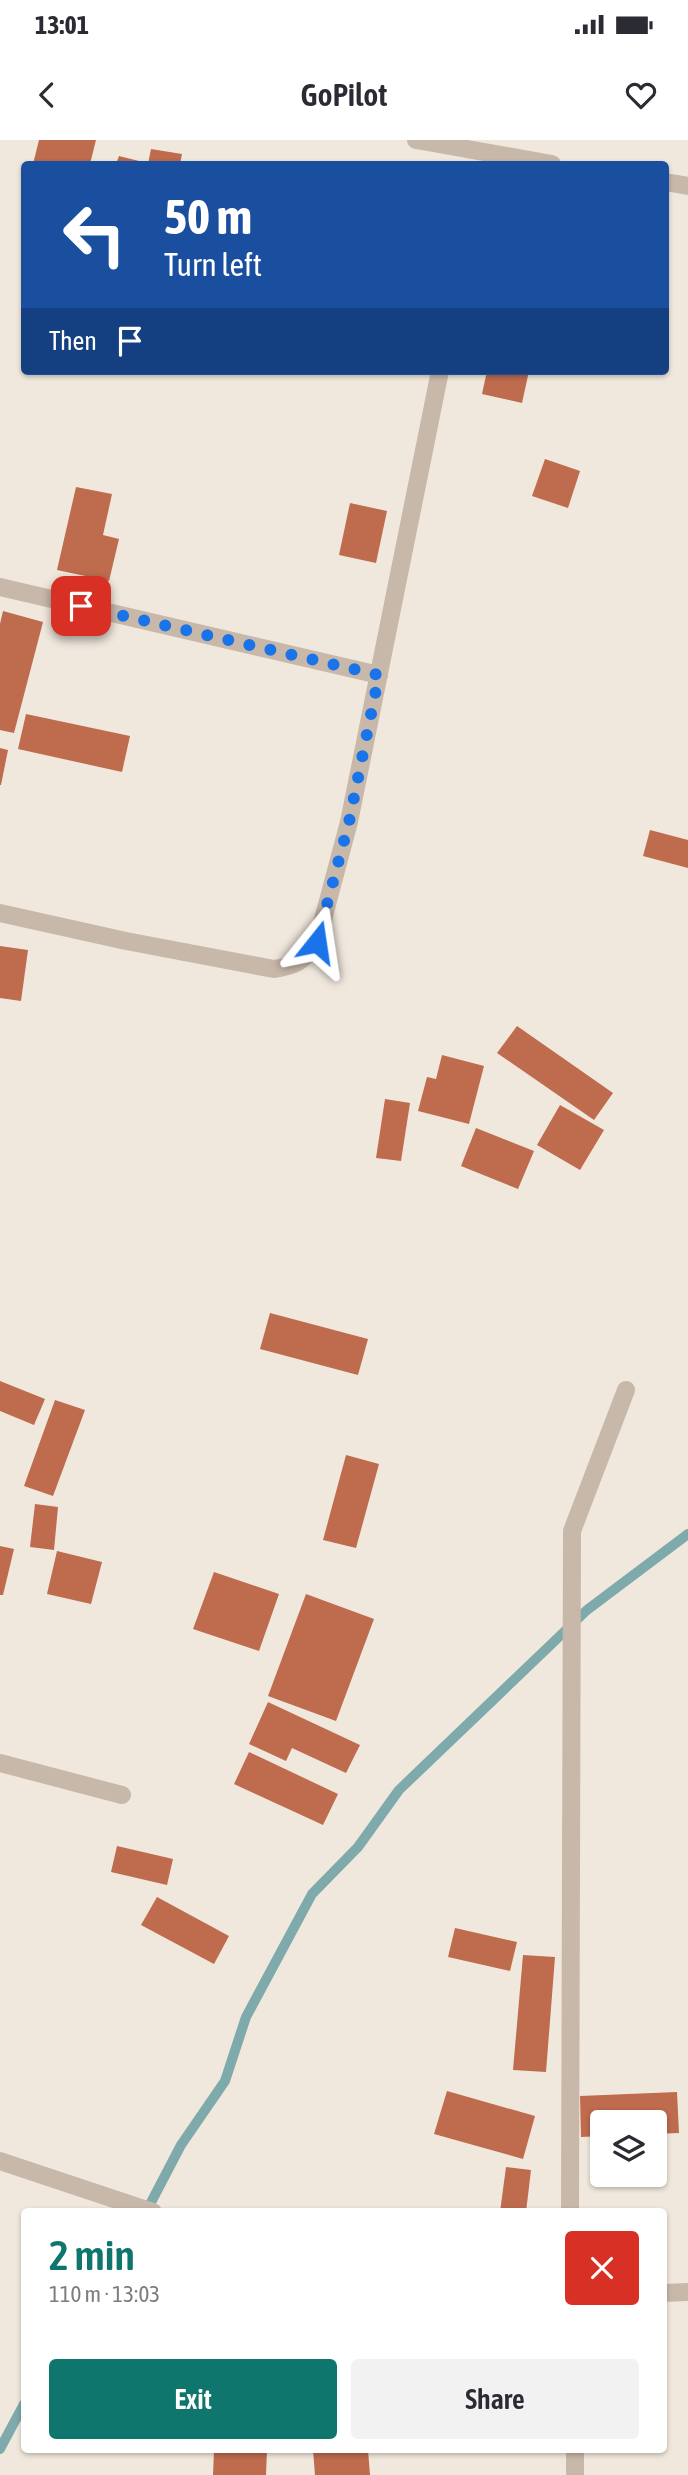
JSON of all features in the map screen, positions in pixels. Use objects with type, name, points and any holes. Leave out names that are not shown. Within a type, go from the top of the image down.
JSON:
[{"type":"street","points":[[416,140],[477,159],[507,161]]},
{"type":"street","points":[[669,183],[688,186]]},
{"type":"street","points":[[0,913],[274,969],[294,966],[306,958],[317,942],[349,822],[438,375]]},
{"type":"street","points":[[0,587],[379,675]]},
{"type":"street","points":[[570,2208],[572,1531],[626,1390]]},
{"type":"street","points":[[0,1763],[122,1795]]},
{"type":"street","points":[[0,2161],[141,2208]]},
{"type":"street","points":[[667,2293],[688,2292]]},
{"type":"street","points":[[575,2453],[575,2475]]},
{"type":"building","points":[[39,140],[96,140],[91,161],[34,161]]},
{"type":"building","points":[[151,149],[182,154],[181,161],[149,161]]},
{"type":"building","points":[[119,156],[139,161],[117,161]]},
{"type":"building","points":[[486,375],[528,375],[522,403],[482,394]]},
{"type":"building","points":[[545,459],[580,471],[568,508],[532,496]]},
{"type":"building","points":[[76,487],[112,494],[103,535],[119,539],[109,581],[57,570]]},
{"type":"building","points":[[350,503],[387,511],[376,563],[339,555]]},
{"type":"building","points":[[3,611],[43,622],[14,733],[0,730],[0,624]]},
{"type":"building","points":[[26,714],[130,736],[122,772],[18,749]]},
{"type":"building","points":[[0,748],[8,750],[1,785],[0,785]]},
{"type":"building","points":[[650,830],[688,840],[688,868],[643,856]]},
{"type":"building","points":[[0,946],[28,950],[21,1001],[0,998]]},
{"type":"building","points":[[517,1026],[613,1093],[594,1120],[497,1053]]},
{"type":"building","points":[[442,1055],[484,1066],[469,1124],[418,1111],[427,1077],[436,1079]]},
{"type":"building","points":[[385,1099],[410,1103],[401,1161],[376,1158]]},
{"type":"building","points":[[560,1105],[604,1130],[580,1170],[537,1145]]},
{"type":"building","points":[[476,1128],[534,1151],[518,1189],[461,1166]]},
{"type":"building","points":[[270,1313],[368,1339],[358,1375],[260,1349]]},
{"type":"building","points":[[0,1381],[45,1399],[34,1425],[0,1411]]},
{"type":"building","points":[[55,1400],[85,1410],[53,1496],[24,1486]]},
{"type":"building","points":[[346,1455],[379,1464],[356,1548],[323,1540]]},
{"type":"building","points":[[35,1504],[58,1507],[54,1550],[30,1547]]},
{"type":"building","points":[[0,1546],[14,1549],[3,1595],[0,1595]]},
{"type":"building","points":[[57,1551],[102,1562],[91,1604],[47,1594]]},
{"type":"building","points":[[214,1572],[279,1594],[259,1651],[193,1629]]},
{"type":"building","points":[[306,1594],[374,1619],[336,1721],[268,1696]]},
{"type":"building","points":[[268,1702],[360,1745],[346,1773],[292,1748],[286,1761],[249,1744]]},
{"type":"building","points":[[249,1752],[338,1794],[323,1825],[234,1784]]},
{"type":"building","points":[[117,1846],[173,1859],[167,1885],[111,1872]]},
{"type":"building","points":[[157,1897],[229,1936],[214,1964],[141,1925]]},
{"type":"building","points":[[455,1928],[517,1942],[510,1971],[448,1957]]},
{"type":"building","points":[[523,1955],[555,1957],[546,2072],[513,2070]]},
{"type":"building","points":[[447,2091],[535,2116],[523,2159],[434,2134]]},
{"type":"building","points":[[677,2092],[679,2133],[667,2133],[667,2110],[590,2110],[590,2137],[581,2137],[580,2096]]},
{"type":"building","points":[[506,2167],[531,2170],[526,2208],[501,2208]]},
{"type":"building","points":[[214,2453],[267,2453],[266,2475],[213,2475]]},
{"type":"building","points":[[313,2453],[368,2453],[370,2475],[315,2475]]},
{"type":"waterway","points":[[148,2208],[181,2145],[225,2081],[246,2017],[312,1894],[358,1847],[399,1790],[587,1610],[688,1534]]},
{"type":"waterway","points":[[0,2449],[21,2410]]},
{"type":"route","points":[[81,606],[379,675],[349,822],[317,942]]}]
